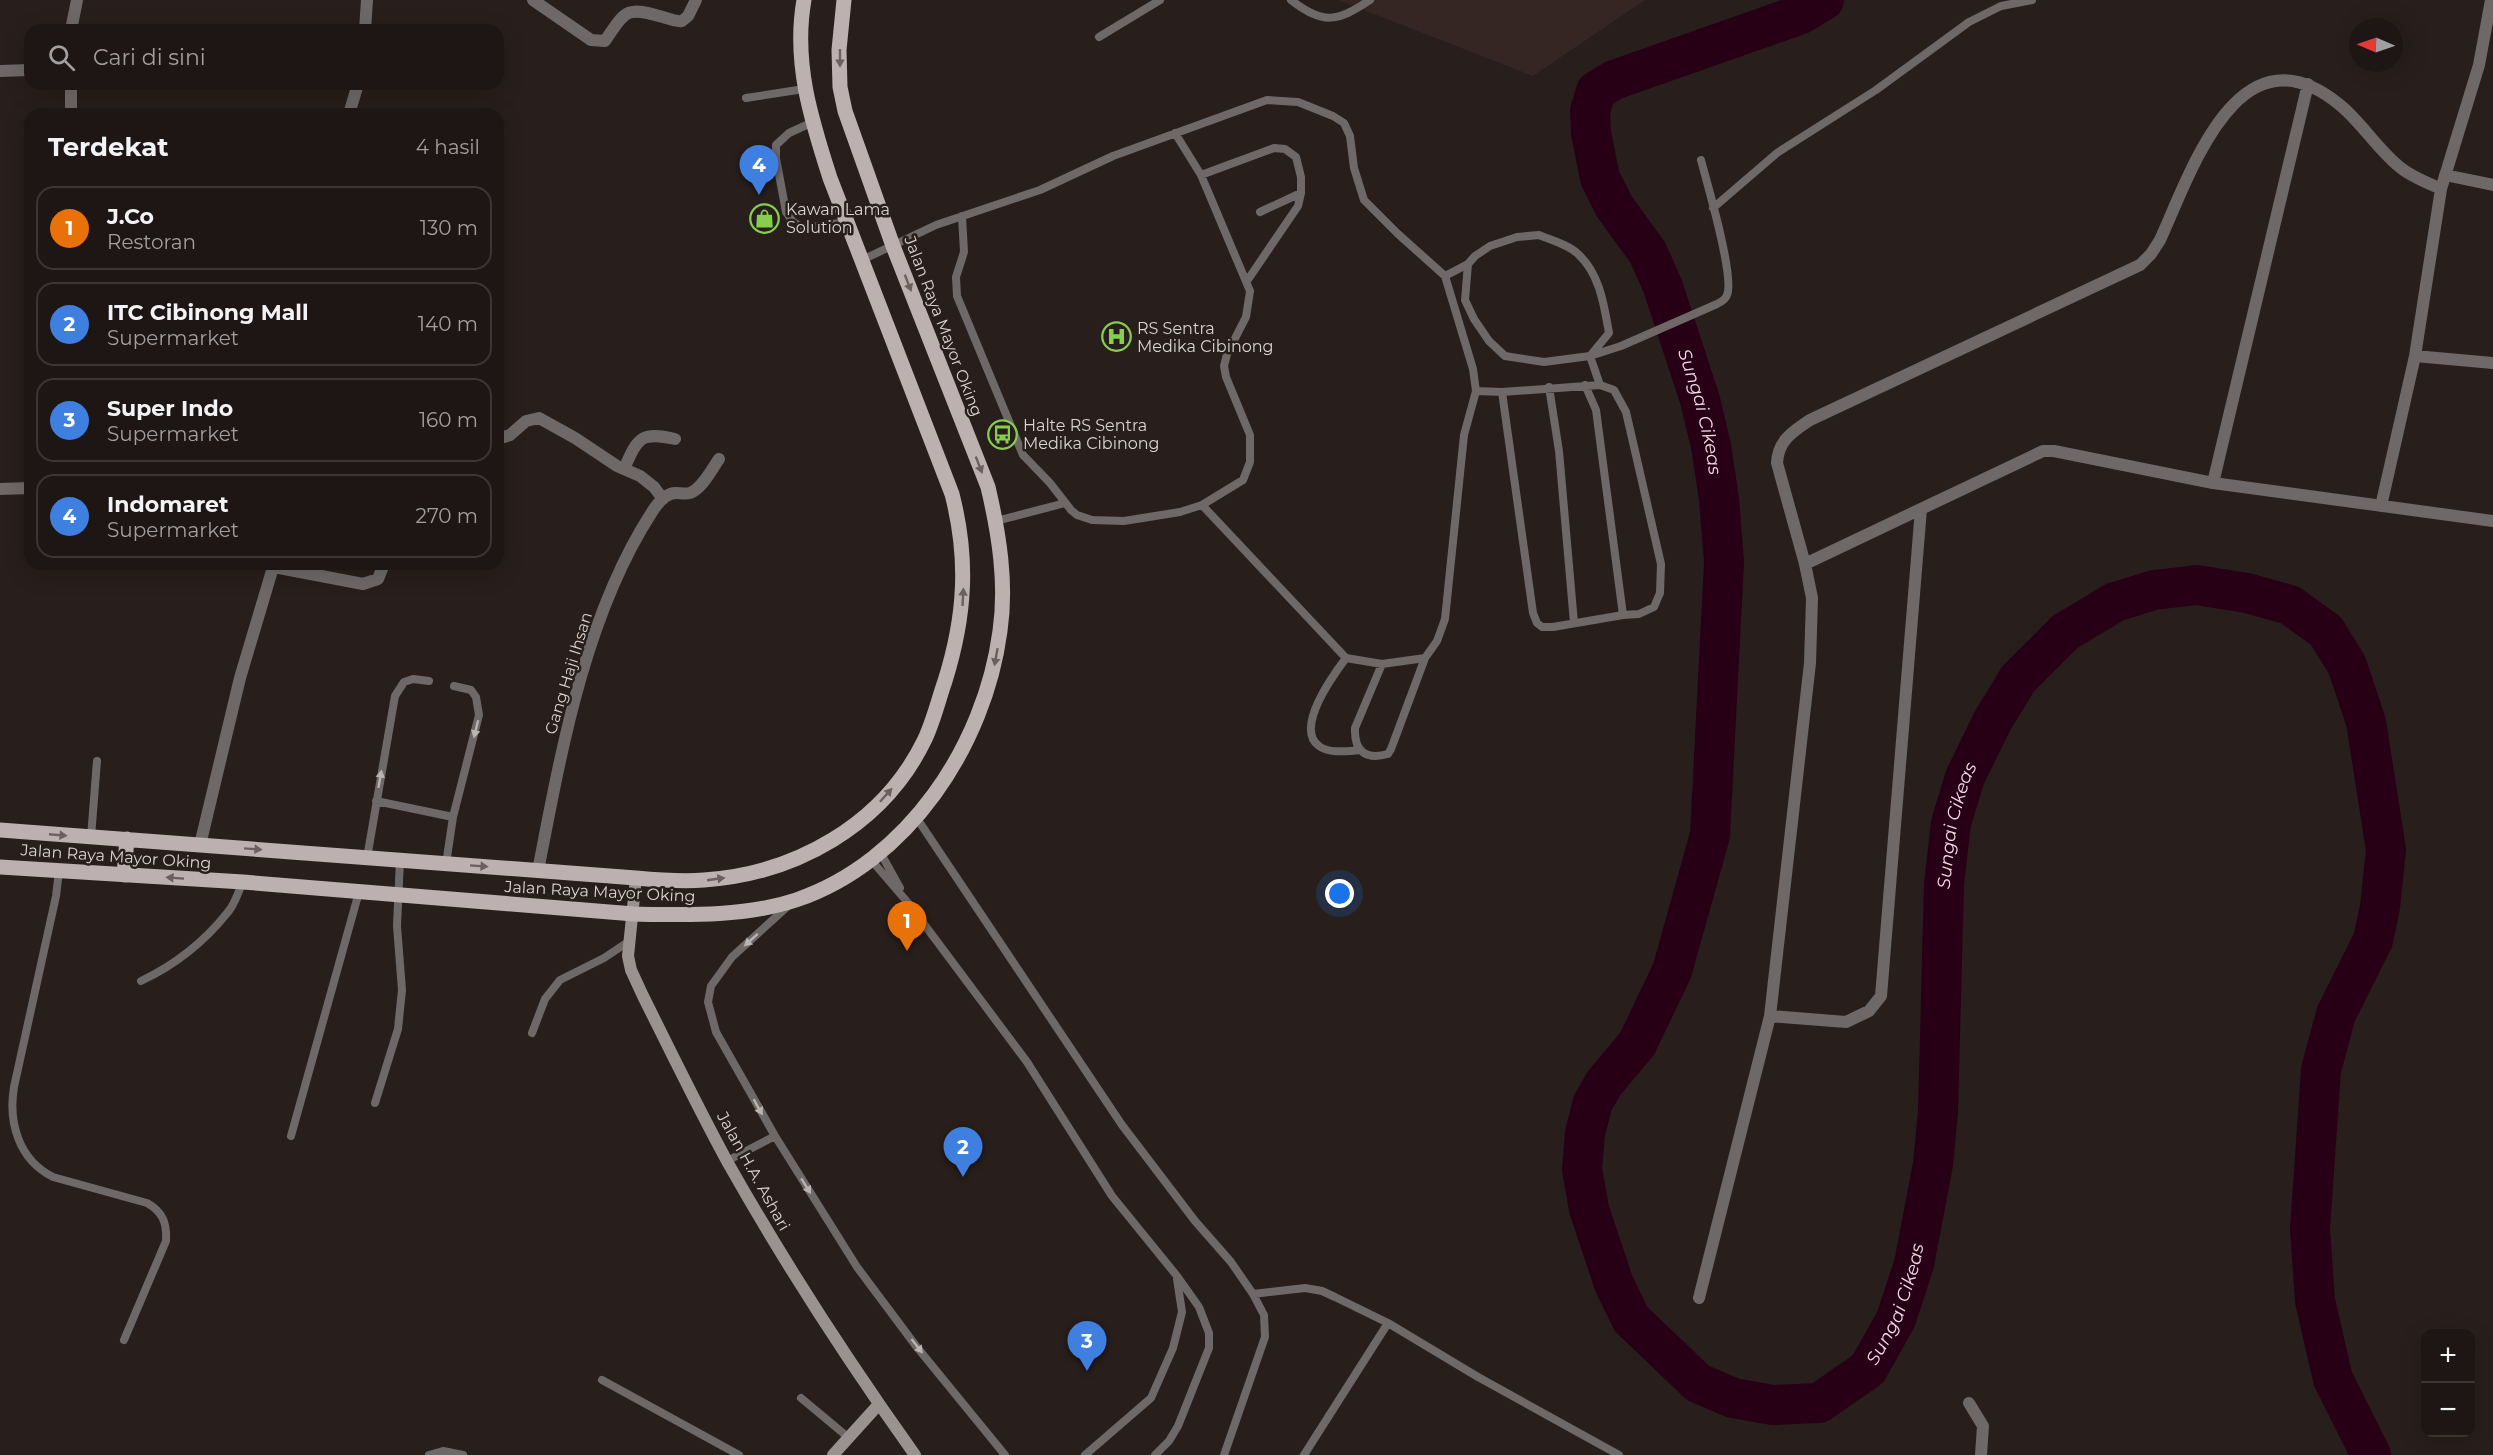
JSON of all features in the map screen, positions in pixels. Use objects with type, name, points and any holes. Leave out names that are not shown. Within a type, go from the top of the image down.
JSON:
[{"type":"main road","name":"Jalan Raya Mayor Oking","points":[[0,830],[636,878],[704,880],[745,875],[797,859],[852,829],[887,795],[911,764],[924,741],[951,660],[963,602],[960,525],[952,494],[847,222],[813,122],[804,89],[801,39],[804,0]]},
{"type":"main road","name":"Jalan Raya Mayor Oking","points":[[0,867],[243,882],[634,914],[688,915],[731,912],[795,900],[825,888],[876,856],[916,818],[950,770],[972,727],[993,673],[1000,629],[1003,584],[996,521],[988,487],[893,246],[857,147],[840,87],[839,50],[844,0]]},
{"type":"main road","points":[[124,875],[127,839]]},
{"type":"street","points":[[72,24],[77,0]]},
{"type":"street","points":[[366,24],[368,0]]},
{"type":"street","points":[[532,0],[591,40],[599,42],[605,41],[618,21],[626,14],[636,10],[682,21],[688,16],[696,0]]},
{"type":"street","points":[[2381,506],[2415,356],[2441,189],[2480,65],[2491,0]]},
{"type":"street","points":[[0,71],[24,70]]},
{"type":"street","points":[[1699,1298],[1770,1016],[1810,663],[1812,598],[1805,564],[1777,464],[1778,451],[1784,439],[1810,420],[2140,265],[2160,240],[2217,122],[2235,102],[2264,84],[2287,80],[2308,84],[2340,105],[2401,169],[2441,189]]},
{"type":"street","points":[[2213,483],[2308,84]]},
{"type":"street","points":[[71,90],[71,108]]},
{"type":"street","points":[[352,108],[356,90]]},
{"type":"street","points":[[2445,175],[2493,185]]},
{"type":"street","points":[[2415,356],[2493,363]]},
{"type":"street","points":[[504,437],[510,435],[526,421],[539,418],[624,469],[640,476],[654,487],[663,499],[672,493],[689,494],[696,489],[719,459]]},
{"type":"street","points":[[624,469],[632,452],[642,439],[653,434],[675,439]]},
{"type":"street","points":[[1805,564],[2043,451],[2054,451],[2213,483],[2493,521]]},
{"type":"street","points":[[0,489],[24,488]]},
{"type":"street","name":"Gang Haji Ihsan","points":[[538,871],[560,757],[580,681],[625,560],[652,512],[663,499]]},
{"type":"street","points":[[1770,1016],[1846,1022],[1869,1011],[1881,996],[1922,509]]},
{"type":"street","points":[[200,845],[254,625],[273,570]]},
{"type":"street","points":[[294,570],[363,584],[378,579],[382,570]]},
{"type":"street","name":"Jalan H.A. Ashari","points":[[636,878],[634,914],[628,942],[632,970],[643,996],[727,1161],[805,1293],[915,1455]]},
{"type":"street","points":[[1969,1403],[1983,1426],[1981,1455]]},
{"type":"street","points":[[833,1455],[879,1404]]},
{"type":"lane","points":[[1098,37],[1160,0]]},
{"type":"lane","points":[[1290,0],[1312,15],[1332,19],[1352,12],[1370,0]]},
{"type":"lane","points":[[1713,208],[1777,153],[1876,90],[1970,22],[2001,6],[2032,0]]},
{"type":"lane","points":[[746,98],[804,89]]},
{"type":"lane","points":[[862,260],[936,225],[1040,190],[1113,156],[1267,100],[1298,102],[1334,116],[1344,123],[1350,136],[1354,168],[1364,200],[1445,276],[1473,369],[1476,391],[1464,435],[1445,618],[1437,641],[1425,658],[1388,754],[1377,756],[1364,754],[1354,740],[1355,729],[1382,664]]},
{"type":"lane","points":[[813,122],[789,133],[776,146],[786,212],[793,222],[804,228],[847,222]]},
{"type":"lane","points":[[962,216],[964,252],[956,277],[957,296],[1023,455],[1077,515],[1105,521],[1124,521],[1202,505],[1243,480],[1250,462],[1250,435],[1226,377],[1224,366],[1227,354],[1246,317],[1250,291],[1201,175],[1176,133]]},
{"type":"lane","points":[[1201,175],[1274,148],[1286,149],[1296,157],[1301,177],[1298,206],[1247,281]]},
{"type":"lane","points":[[1468,264],[1465,300],[1474,320],[1489,341],[1505,356],[1544,363],[1590,356],[1621,346],[1718,304],[1727,297],[1729,286],[1701,160]]},
{"type":"lane","points":[[1260,213],[1301,193]]},
{"type":"lane","points":[[1445,276],[1468,264],[1490,246],[1517,237],[1539,235],[1577,253],[1595,277],[1603,302],[1608,333],[1590,356]]},
{"type":"lane","points":[[1590,356],[1600,385]]},
{"type":"lane","points":[[1476,391],[1502,392],[1585,385],[1600,385],[1614,390],[1626,412],[1661,564],[1660,593],[1654,607],[1639,614],[1574,623],[1542,627],[1537,623],[1533,614],[1502,392]]},
{"type":"lane","points":[[1585,385],[1596,410],[1623,615]]},
{"type":"lane","points":[[1550,387],[1559,444],[1574,623]]},
{"type":"lane","points":[[996,521],[1065,504]]},
{"type":"lane","points":[[1202,505],[1346,658],[1382,664],[1425,658]]},
{"type":"lane","points":[[1346,658],[1321,694],[1311,731],[1314,741],[1320,747],[1339,751],[1360,750]]},
{"type":"lane","points":[[367,858],[394,696],[404,682],[413,679],[429,681]]},
{"type":"lane","points":[[446,864],[453,817],[479,715],[476,698],[471,690],[454,686]]},
{"type":"lane","points":[[92,837],[98,760]]},
{"type":"lane","points":[[376,801],[453,817]]},
{"type":"lane","points":[[916,818],[1122,1125],[1195,1221],[1231,1262],[1264,1315],[1265,1337],[1224,1455]]},
{"type":"lane","points":[[876,856],[1027,1062],[1112,1196],[1177,1276],[1204,1319],[1209,1333],[1209,1348],[1178,1426],[1169,1442],[1155,1455]]},
{"type":"lane","points":[[375,1103],[398,1029],[402,990],[397,926],[400,860]]},
{"type":"lane","points":[[59,871],[56,896],[14,1087],[13,1116],[19,1140],[26,1155],[42,1171],[53,1177],[147,1203],[158,1209],[163,1217],[167,1228],[166,1241],[124,1340]]},
{"type":"lane","points":[[141,981],[164,971],[186,955],[229,911],[243,882]]},
{"type":"lane","points":[[291,1136],[359,892]]},
{"type":"lane","points":[[795,900],[719,972],[711,986],[708,1002],[716,1032],[775,1136],[857,1267],[916,1346],[1005,1455]]},
{"type":"lane","points":[[532,1033],[545,999],[560,980],[628,942]]},
{"type":"lane","points":[[727,1161],[775,1136]]},
{"type":"lane","points":[[1085,1455],[1150,1398],[1173,1348],[1182,1312],[1177,1276]]},
{"type":"lane","points":[[1253,1294],[1305,1288],[1322,1291],[1388,1323],[1478,1377],[1619,1455]]},
{"type":"lane","points":[[1304,1455],[1388,1323]]},
{"type":"lane","points":[[602,1380],[739,1455]]},
{"type":"lane","points":[[801,1398],[849,1438]]},
{"type":"lane","points":[[429,1455],[443,1451],[463,1455]]},
{"type":"shaded area","points":[[1338,0],[1645,0],[1533,76]]},
{"type":"waterway","name":"Sungai Cikeas","points":[[1824,0],[1799,15],[1614,80],[1596,91],[1590,111],[1591,133],[1600,178],[1614,206],[1648,253],[1663,287],[1700,400],[1711,446],[1719,499],[1724,562],[1710,835],[1672,971],[1637,1044],[1605,1082],[1593,1102],[1585,1133],[1582,1169],[1589,1209],[1614,1284],[1631,1319],[1698,1383],[1733,1398],[1773,1405],[1819,1403],[1868,1369],[1896,1319],[1914,1264],[1933,1164],[1938,1112],[1944,884],[1951,823],[1965,777],[1993,720],[2018,679],[2065,632],[2115,602],[2154,590],[2197,585],[2247,593],[2290,605],[2326,631],[2347,665],[2366,722],[2386,850],[2380,907],[2373,940],[2336,1014],[2321,1070],[2310,1229],[2315,1301],[2333,1379],[2371,1455]]},
{"type":"place","name":"Indomaret","points":[[759,195]]},
{"type":"place","name":"Kawan Lama Solution","points":[[765,218]]},
{"type":"place","name":"RS Sentra Medika Cibinong","points":[[1116,337]]},
{"type":"place","name":"Halte RS Sentra Medika Cibinong","points":[[1002,434]]},
{"type":"place","name":"J.Co","points":[[907,951]]},
{"type":"place","name":"ITC Cibinong Mall","points":[[963,1177]]},
{"type":"place","name":"Super Indo","points":[[1087,1371]]}]
